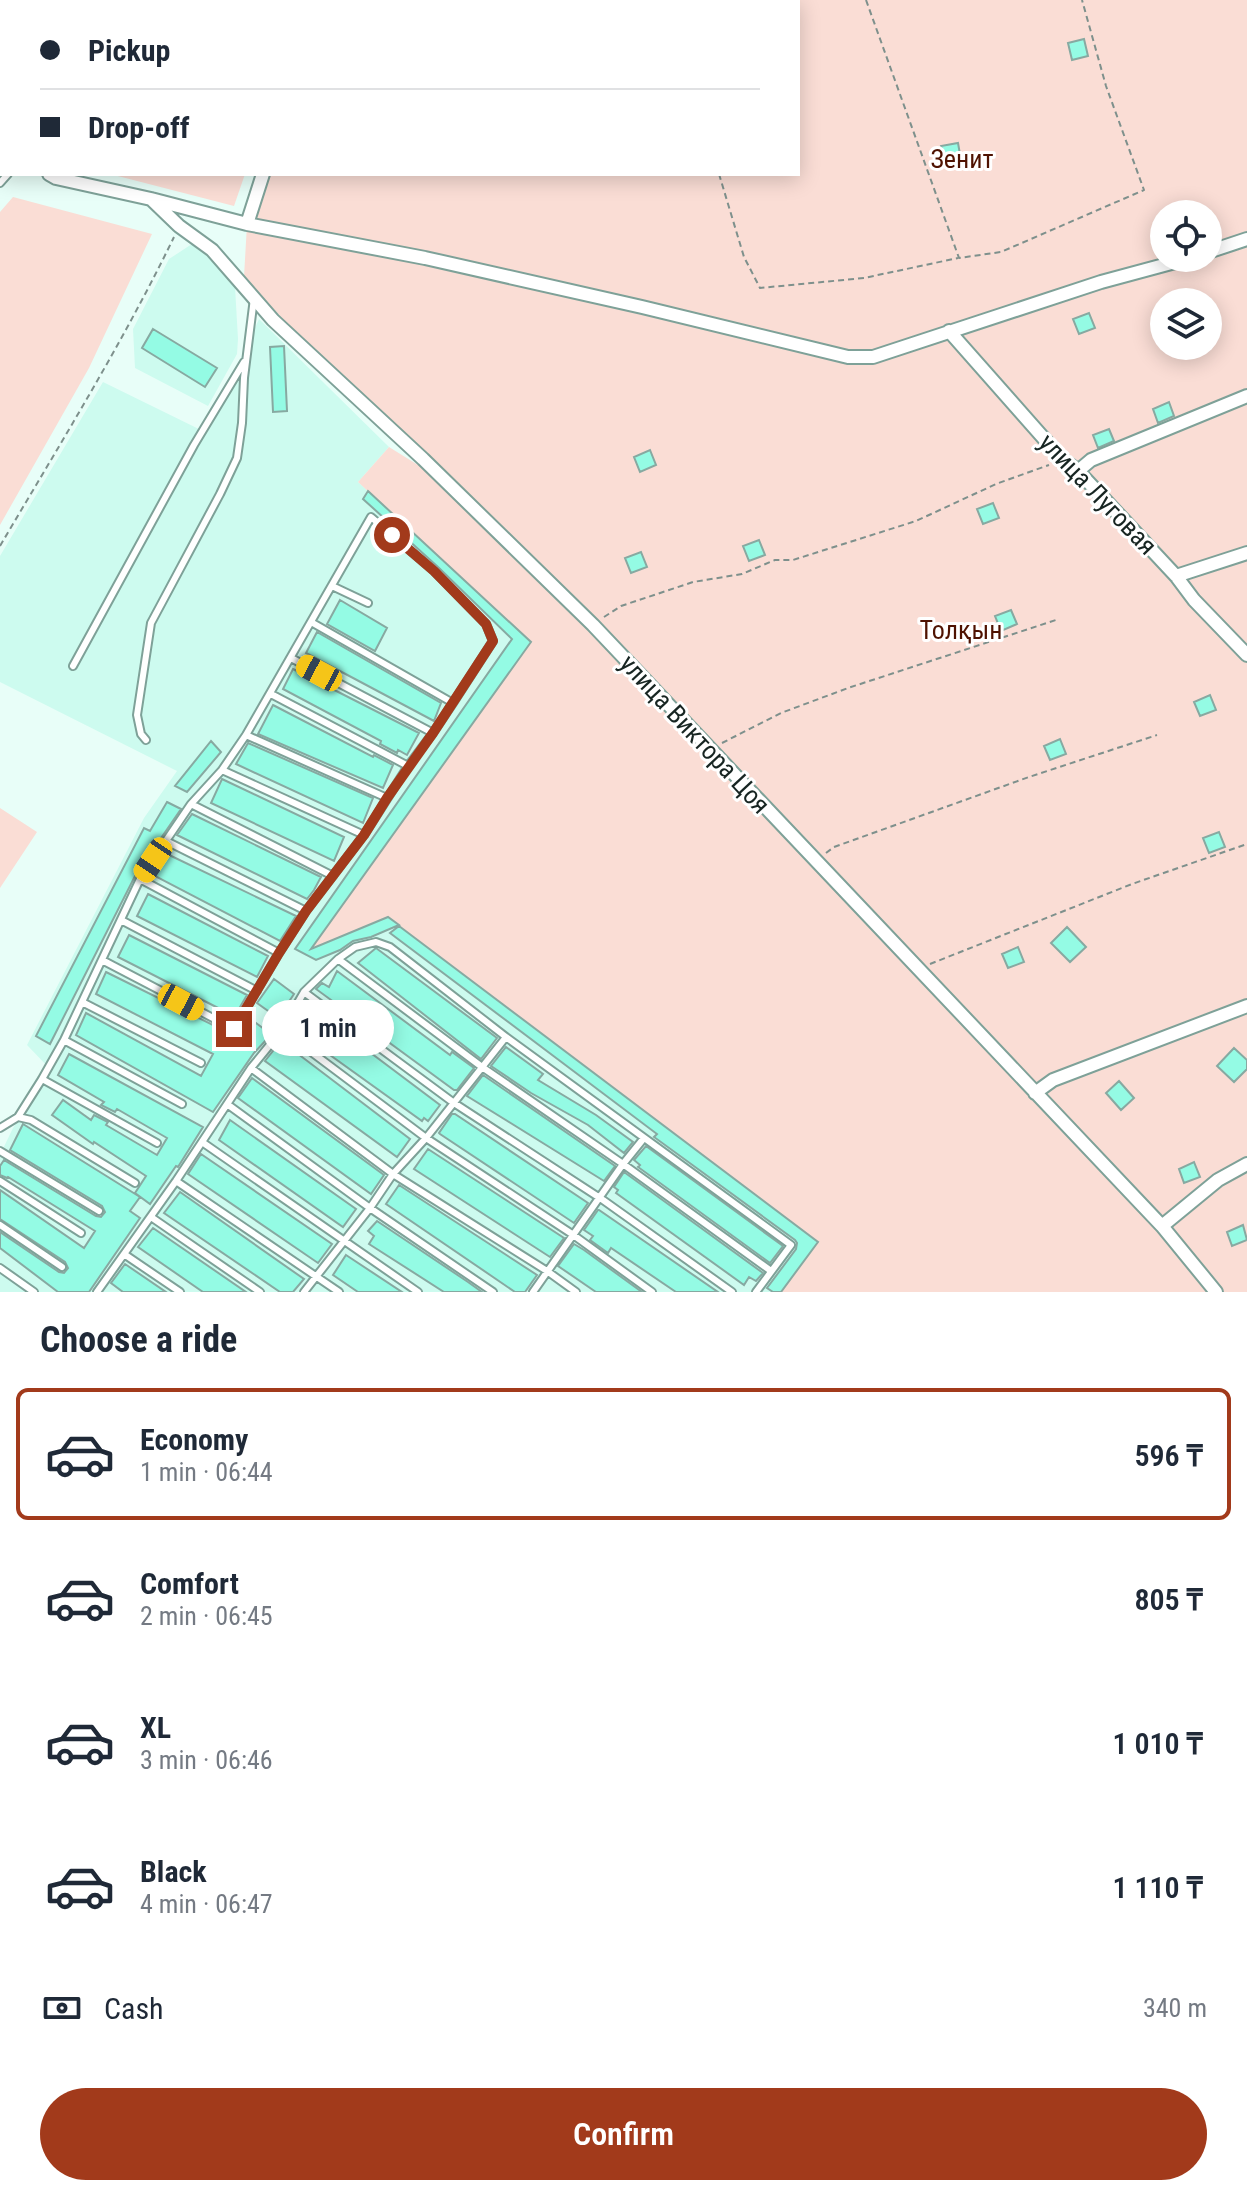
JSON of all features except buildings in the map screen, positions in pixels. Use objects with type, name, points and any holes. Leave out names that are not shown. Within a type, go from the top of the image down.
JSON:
[{"type":"street","points":[[52,176],[247,224],[425,258],[848,357],[873,357],[1150,269]]},
{"type":"street","points":[[247,224],[262,176]]},
{"type":"street","name":"улица Виктора Цоя","points":[[151,199],[179,226],[212,250],[273,320],[423,459],[593,625],[1162,1226],[1216,1292]]},
{"type":"street","points":[[1222,247],[1247,239]]},
{"type":"street","name":"улица Луговая","points":[[949,331],[1062,459],[1078,471],[1247,655]]},
{"type":"street","points":[[1078,471],[1091,460],[1247,396]]},
{"type":"street","points":[[1176,576],[1247,553]]},
{"type":"street","points":[[1035,1093],[1053,1080],[1247,1006]]},
{"type":"street","points":[[1162,1226],[1218,1180],[1247,1164]]},
{"type":"lane","points":[[146,740],[141,734],[137,715],[151,623],[237,458],[254,298]]},
{"type":"lane","points":[[73,666],[194,445],[246,359]]},
{"type":"lane","points":[[0,1128],[18,1117],[42,1079],[64,1040],[140,879],[191,804],[222,770],[246,735],[371,517],[434,571],[486,624],[493,641],[364,835],[306,911],[234,1029],[102,960]]},
{"type":"lane","points":[[332,586],[368,603]]},
{"type":"lane","points":[[311,622],[453,703]]},
{"type":"lane","points":[[291,658],[433,733]]},
{"type":"lane","points":[[271,694],[408,766]]},
{"type":"lane","points":[[246,735],[387,798]]},
{"type":"lane","points":[[222,770],[364,835]]},
{"type":"lane","points":[[191,804],[333,876]]},
{"type":"lane","points":[[166,841],[306,911]]},
{"type":"lane","points":[[140,879],[279,953]]},
{"type":"lane","points":[[121,920],[257,991]]},
{"type":"lane","points":[[100,1291],[251,1068],[282,1030],[304,992],[355,947],[376,942],[390,947],[506,1037],[791,1245],[756,1292]]},
{"type":"lane","points":[[338,959],[482,1067],[771,1271]]},
{"type":"lane","points":[[304,992],[454,1103],[600,1198],[732,1292]]},
{"type":"lane","points":[[82,1002],[201,1063]]},
{"type":"lane","points":[[282,1030],[426,1138],[572,1234],[652,1292]]},
{"type":"lane","points":[[304,1292],[393,1174],[426,1138],[506,1037]]},
{"type":"lane","points":[[64,1040],[182,1104]]},
{"type":"lane","points":[[251,1068],[393,1174],[576,1292]]},
{"type":"lane","points":[[42,1079],[157,1143]]},
{"type":"lane","points":[[227,1104],[493,1292]]},
{"type":"lane","points":[[18,1117],[31,1120],[135,1183]]},
{"type":"lane","points":[[533,1292],[644,1138]]},
{"type":"lane","points":[[202,1142],[418,1292]]},
{"type":"lane","points":[[0,1151],[99,1211]]},
{"type":"lane","points":[[0,1181],[81,1233]]},
{"type":"lane","points":[[176,1181],[339,1292]]},
{"type":"lane","points":[[151,1217],[260,1292]]},
{"type":"lane","points":[[0,1225],[62,1267]]},
{"type":"lane","points":[[124,1254],[180,1292]]},
{"type":"lane","points":[[0,1268],[34,1292]]},
{"type":"path","points":[[866,0],[959,258]]},
{"type":"path","points":[[720,176],[744,257],[760,288],[864,278],[1001,252],[1144,190],[1106,86],[1082,0]]},
{"type":"path","points":[[0,546],[142,301],[179,226]]},
{"type":"path","points":[[593,625],[621,606],[693,582],[742,574],[775,560],[793,560],[916,521],[996,484],[1062,459]]},
{"type":"path","points":[[711,749],[781,713],[821,698],[1056,620]]},
{"type":"path","points":[[815,860],[834,847],[864,836],[1157,735]]},
{"type":"path","points":[[919,969],[1117,890],[1247,844]]},
{"type":"shaded area","points":[[192,244],[203,249],[235,287],[237,354],[208,406],[135,368],[133,329],[169,259]]},
{"type":"shaded area","points":[[259,319],[389,447],[358,482],[531,642],[313,948],[388,917],[818,1242],[781,1292],[0,1292],[0,1155],[13,1128],[51,1070],[27,1045],[144,818],[177,771],[0,682],[0,556],[103,382],[207,433]]},
{"type":"green space","points":[[800,0],[1247,0],[1247,1292],[781,1292],[818,1242],[388,917],[311,949],[531,642],[358,482],[389,447],[418,465],[244,277],[247,224],[262,176],[800,176]]},
{"type":"green space","points":[[118,176],[244,176],[234,206]]},
{"type":"green space","points":[[13,197],[152,234],[89,368],[0,525],[0,212]]},
{"type":"green space","points":[[0,808],[37,832],[0,888]]},
{"type":"route","points":[[234,1029],[306,911],[364,835],[493,641],[486,624],[434,571],[392,535]]},
{"type":"park label","name":"Зенит","points":[[962,159]]},
{"type":"park label","name":"Толқын","points":[[961,630]]}]
